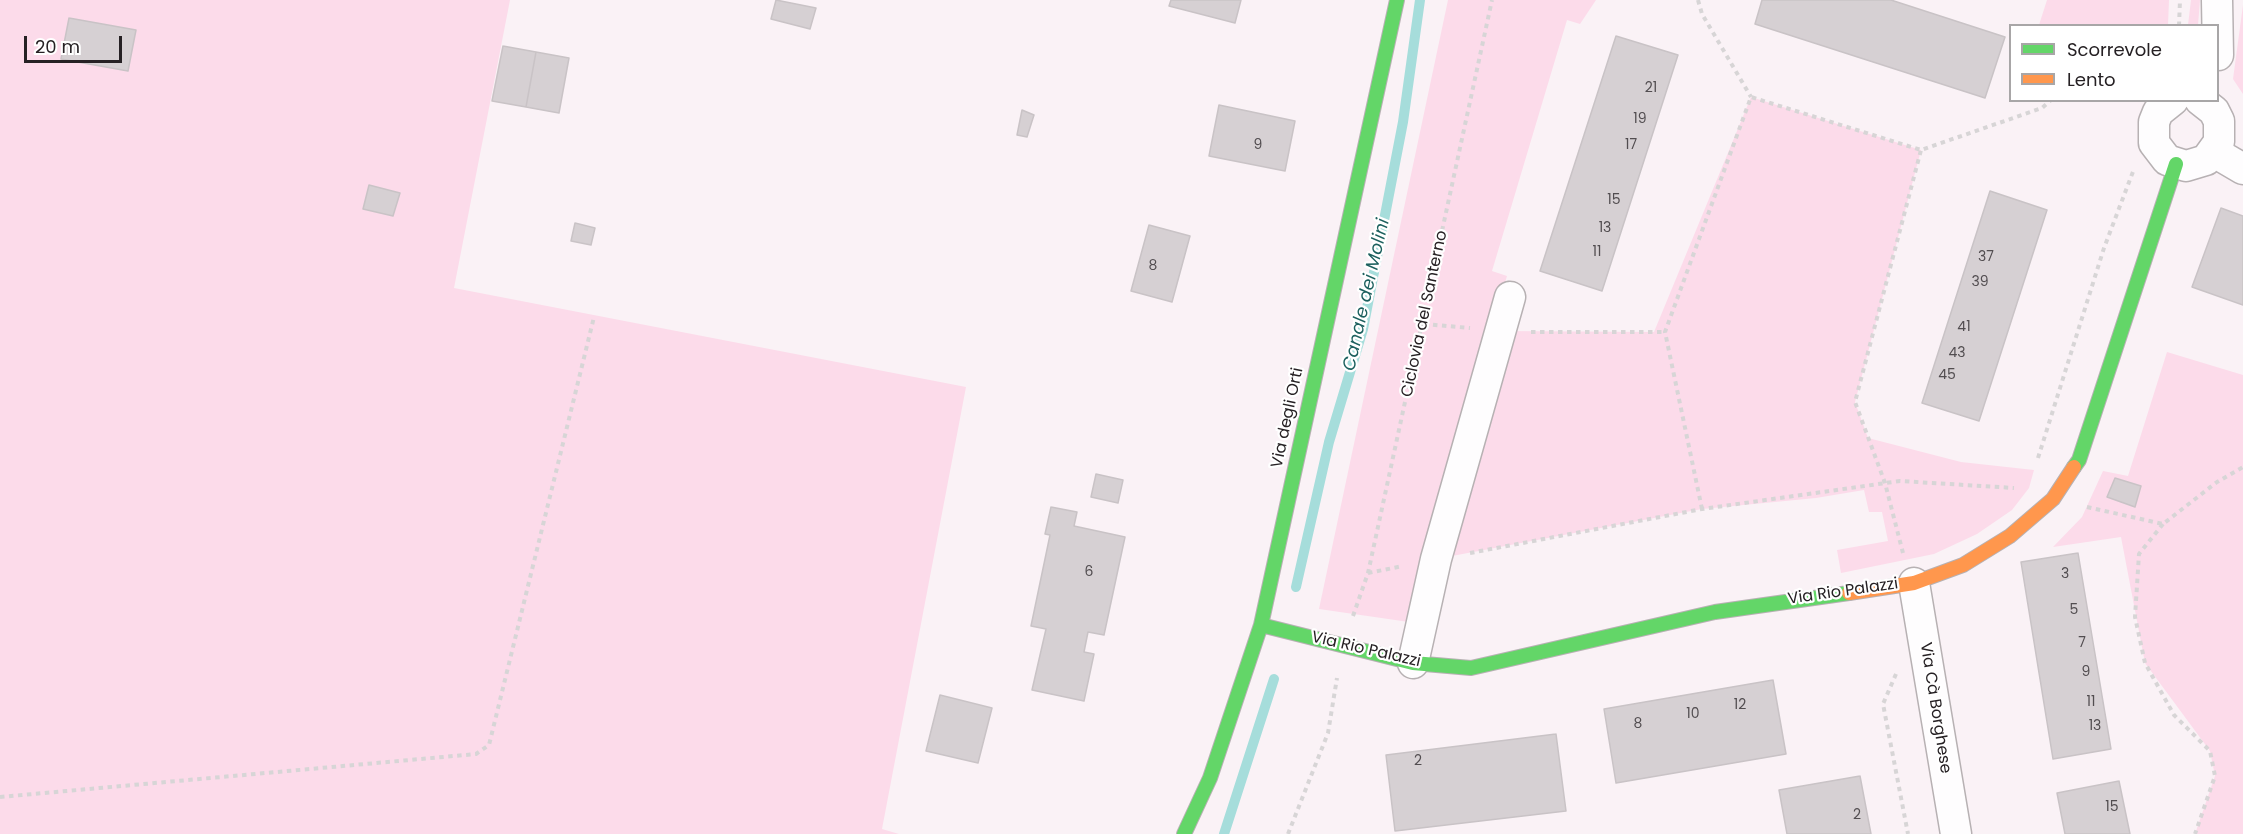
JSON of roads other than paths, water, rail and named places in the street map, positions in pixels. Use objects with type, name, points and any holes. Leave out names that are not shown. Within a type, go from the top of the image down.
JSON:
[{"type":"street","name":"Via degli Orti","points":[[1184,834],[1210,778],[1261,625],[1397,0]]},
{"type":"street","points":[[2217,0],[2217,24]]},
{"type":"street","points":[[2170,102],[2158,112],[2152,133],[2159,152],[2176,164],[2196,164],[2214,152],[2221,132],[2214,111],[2204,102]]},
{"type":"street","points":[[2214,152],[2243,169]]},
{"type":"street","name":"Via Rio Palazzi","points":[[1261,625],[1413,663],[1472,668],[1725,610],[1910,572],[1963,565],[2010,536],[2053,499],[2079,460],[2176,164]]},
{"type":"street","points":[[1413,663],[1436,559],[1510,297]]},
{"type":"street","name":"Via Cà Borghese","points":[[1910,572],[1956,834]]},
{"type":"waterway","name":"Canale dei Molini","points":[[1296,587],[1329,442],[1363,329],[1403,122],[1420,0]]},
{"type":"waterway","name":"Canale dei Molini","points":[[1224,834],[1274,679]]}]
